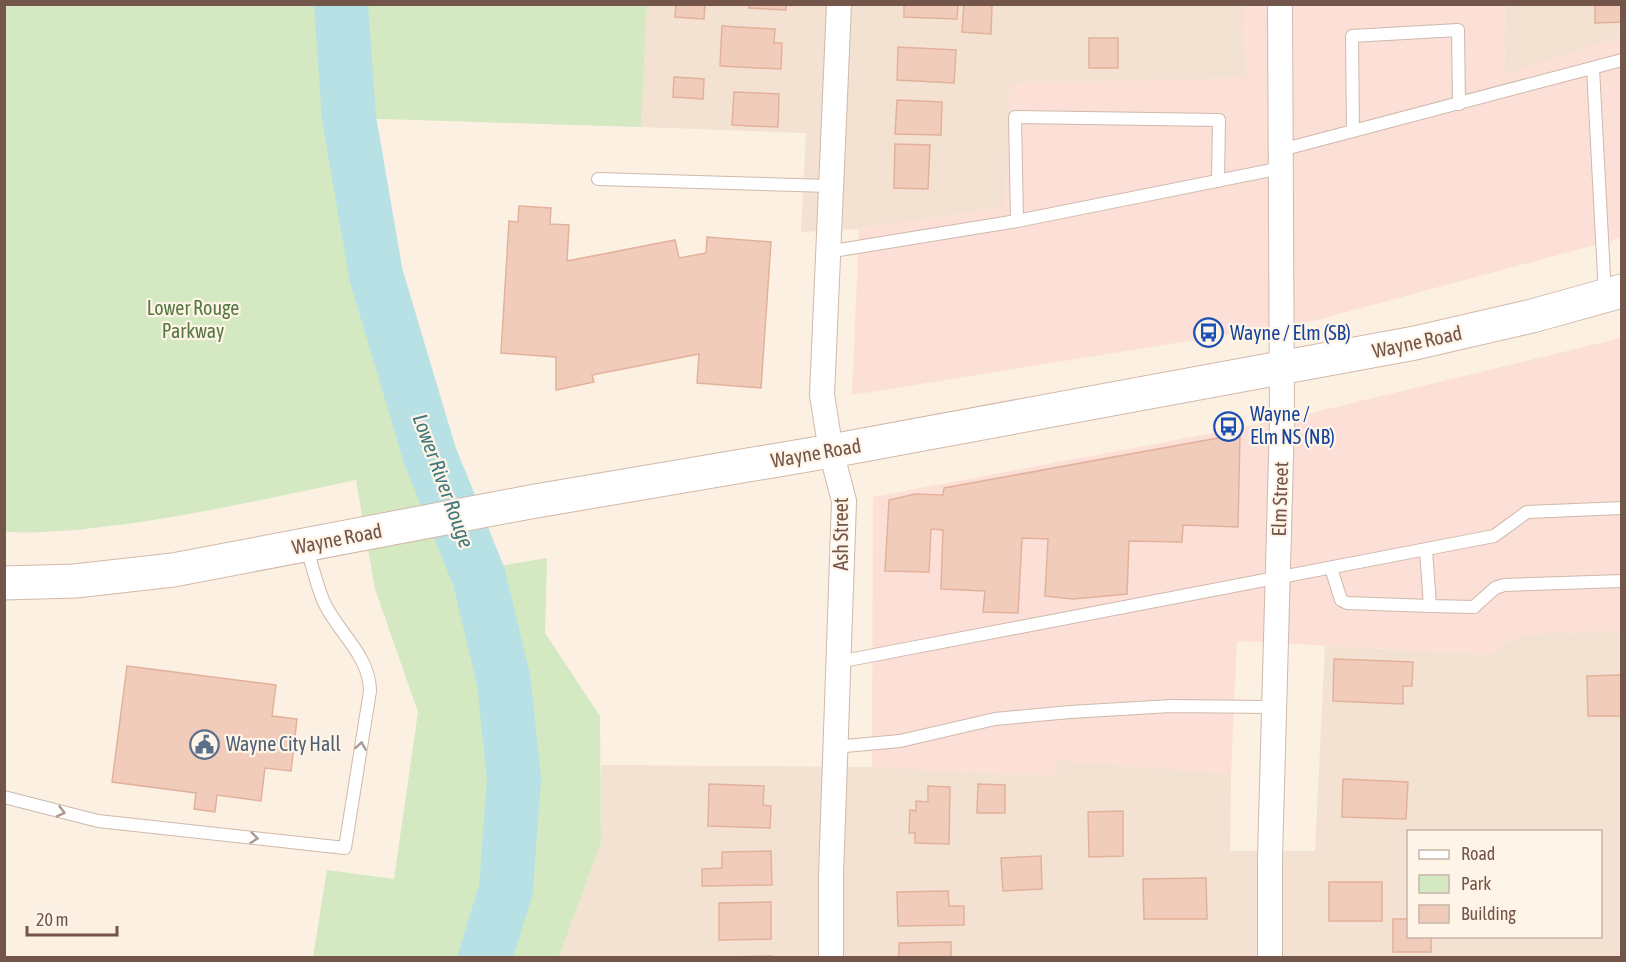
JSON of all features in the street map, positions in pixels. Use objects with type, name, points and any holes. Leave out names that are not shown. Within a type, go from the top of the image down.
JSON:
[{"type":"main road","name":"Wayne Road","points":[[4,583],[75,581],[173,570],[530,502],[831,451],[1415,343],[1532,316],[1613,294]]},
{"type":"street","name":"Ash Street","points":[[831,957],[834,747],[844,501],[831,451],[822,395],[839,4]]},
{"type":"street","name":"Elm Street","points":[[1270,957],[1270,858],[1282,420],[1280,4]]},
{"type":"lane","points":[[1353,131],[1352,36],[1458,30],[1459,104]]},
{"type":"lane","points":[[827,252],[1017,221],[1218,181],[1353,131],[1622,60]]},
{"type":"lane","points":[[1593,68],[1613,294]]},
{"type":"lane","points":[[1017,221],[1015,117],[1219,120],[1218,181]]},
{"type":"lane","points":[[598,179],[830,186]]},
{"type":"lane","points":[[838,662],[1494,537],[1527,512],[1622,508]]},
{"type":"lane","points":[[4,797],[98,821],[345,848],[370,681],[358,655],[324,602],[306,545]]},
{"type":"lane","points":[[1426,550],[1430,606]]},
{"type":"lane","points":[[1330,568],[1341,600],[1347,603],[1474,607],[1495,588],[1504,585],[1622,581]]},
{"type":"lane","points":[[834,747],[900,741],[995,720],[1070,712],[1171,706],[1274,707]]},
{"type":"shaded area","points":[[647,5],[1244,5],[1245,78],[1011,83],[1005,207],[859,229],[801,232],[806,133],[641,127]]},
{"type":"shaded area","points":[[1244,5],[1506,5],[1504,74],[1621,37],[1621,238],[1313,321],[852,395],[859,229],[1004,207],[1011,83],[1245,78]]},
{"type":"shaded area","points":[[1506,5],[1621,5],[1621,37],[1504,75]]},
{"type":"shaded area","points":[[1621,338],[1621,631],[1523,634],[1489,654],[1237,641],[1231,774],[1058,760],[1056,776],[872,767],[873,497],[1282,420]]},
{"type":"shaded area","points":[[1621,631],[1621,957],[559,958],[601,843],[601,765],[872,767],[1056,776],[1058,760],[1231,774],[1230,851],[1315,851],[1325,646],[1489,654],[1523,634]]},
{"type":"green space","name":"Lower Rouge Parkway","points":[[5,5],[647,5],[641,127],[349,118],[376,275],[430,456],[476,570],[547,558],[545,633],[600,716],[601,843],[559,957],[313,957],[327,870],[394,879],[418,712],[375,589],[356,480],[141,522],[56,531],[5,532]]},
{"type":"building","points":[[676,4],[705,4],[704,19],[675,17]]},
{"type":"building","points":[[749,4],[786,4],[786,10],[749,8]]},
{"type":"building","points":[[904,4],[958,4],[957,19],[904,17]]},
{"type":"building","points":[[964,4],[992,5],[991,34],[962,32]]},
{"type":"building","points":[[1595,4],[1622,4],[1622,22],[1595,23]]},
{"type":"building","points":[[722,26],[775,29],[774,43],[782,43],[781,69],[720,66]]},
{"type":"building","points":[[1089,38],[1118,38],[1118,68],[1089,68]]},
{"type":"building","points":[[898,47],[956,50],[954,83],[897,80]]},
{"type":"building","points":[[674,77],[704,79],[703,99],[673,97]]},
{"type":"building","points":[[734,92],[779,94],[778,127],[732,125]]},
{"type":"building","points":[[897,100],[942,102],[941,135],[895,134]]},
{"type":"building","points":[[895,144],[930,145],[928,189],[894,188]]},
{"type":"building","points":[[519,206],[551,208],[550,224],[569,225],[567,261],[675,240],[679,258],[706,253],[707,237],[771,242],[761,388],[697,383],[699,354],[592,375],[594,382],[556,390],[556,357],[501,353],[509,221],[518,222]]},
{"type":"building","points":[[1240,434],[1238,527],[1183,525],[1182,542],[1129,541],[1127,594],[1073,599],[1045,596],[1048,539],[1022,538],[1018,613],[983,612],[985,591],[941,589],[943,530],[931,529],[929,572],[885,571],[889,500],[915,494],[943,495],[944,488]]},
{"type":"building","points":[[1334,659],[1413,662],[1412,686],[1403,686],[1403,704],[1333,701]]},
{"type":"building","name":"Wayne City Hall","points":[[127,666],[276,685],[272,716],[297,719],[291,771],[265,768],[261,801],[217,795],[215,812],[194,809],[196,793],[112,782]]},
{"type":"building","points":[[1622,675],[1622,716],[1588,716],[1587,676]]},
{"type":"building","points":[[1343,779],[1408,782],[1406,819],[1342,817]]},
{"type":"building","points":[[709,784],[764,786],[763,805],[771,806],[770,828],[708,826]]},
{"type":"building","points":[[978,784],[1005,785],[1005,813],[977,813]]},
{"type":"building","points":[[928,786],[950,787],[949,844],[915,843],[915,833],[909,833],[910,810],[916,811],[916,801],[928,802]]},
{"type":"building","points":[[1123,811],[1123,856],[1089,857],[1088,812]]},
{"type":"building","points":[[771,851],[772,885],[702,886],[702,869],[722,868],[722,852]]},
{"type":"building","points":[[1041,856],[1042,889],[1003,891],[1001,858]]},
{"type":"building","points":[[1206,878],[1207,919],[1144,919],[1143,879]]},
{"type":"building","points":[[1329,882],[1382,882],[1382,921],[1329,921]]},
{"type":"building","points":[[948,891],[949,906],[964,906],[964,925],[898,926],[897,892]]},
{"type":"building","points":[[771,902],[771,939],[719,940],[719,903]]},
{"type":"building","points":[[1393,919],[1407,919],[1407,938],[1431,938],[1431,952],[1393,952]]},
{"type":"building","points":[[951,942],[951,958],[899,958],[899,943]]},
{"type":"building","points":[[772,956],[772,958],[719,958],[719,957]]},
{"type":"waterway","name":"Lower River Rouge","points":[[341,4],[349,118],[376,275],[430,456],[479,577],[504,682],[514,779],[506,889],[485,958]]},
{"type":"place","name":"Wayne / Elm (SB)","points":[[1209,333]]},
{"type":"place","name":"Wayne / Elm NS (NB)","points":[[1229,426]]},
{"type":"place","name":"Wayne City Hall","points":[[205,744]]}]
